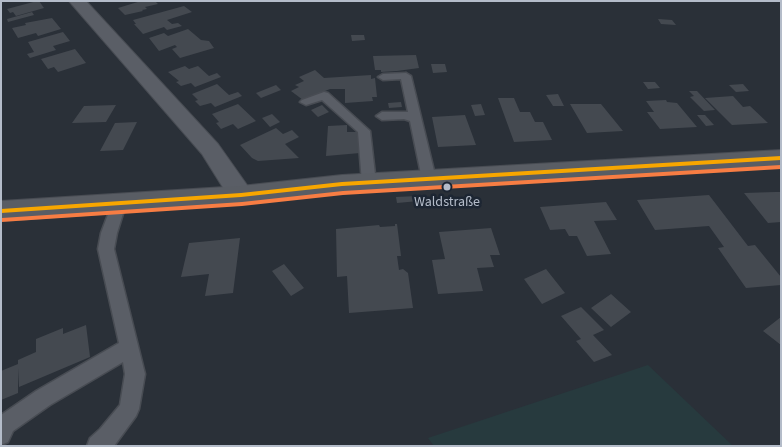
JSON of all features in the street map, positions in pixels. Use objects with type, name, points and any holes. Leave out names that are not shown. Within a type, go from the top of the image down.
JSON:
[{"type":"main road","points":[[1,211],[241,195],[369,183],[781,158]]},
{"type":"street","points":[[87,4],[210,149],[241,195]]},
{"type":"lane","points":[[383,77],[406,76],[429,179]]},
{"type":"lane","points":[[306,102],[324,95],[364,131],[369,183]]},
{"type":"lane","points":[[382,116],[406,115],[415,119]]},
{"type":"lane","points":[[98,446],[108,437],[130,409],[135,374],[106,249],[109,233],[119,204]]},
{"type":"lane","points":[[1,434],[6,424],[42,398],[130,347]]},
{"type":"green space","points":[[648,365],[733,446],[434,446],[428,438]]},
{"type":"building","points":[[37,1],[44,8],[16,16],[7,9]]},
{"type":"building","points":[[141,1],[155,1],[158,4],[145,7],[147,9],[143,11],[125,15],[118,8]]},
{"type":"building","points":[[184,6],[192,12],[167,20],[172,24],[178,23],[182,26],[167,30],[164,27],[143,34],[134,24],[136,24],[133,20]]},
{"type":"building","points":[[32,12],[34,15],[8,22],[7,19]]},
{"type":"building","points":[[52,18],[61,29],[38,36],[36,33],[18,38],[12,28],[26,25],[25,23]]},
{"type":"building","points":[[658,19],[672,20],[676,25],[661,24]]},
{"type":"building","points":[[188,29],[201,40],[209,41],[214,48],[180,58],[172,49],[177,47],[175,45],[159,51],[149,38],[164,33],[168,36]]},
{"type":"building","points":[[63,32],[70,41],[53,46],[56,50],[30,58],[27,54],[34,52],[28,42]]},
{"type":"building","points":[[351,35],[364,35],[365,40],[352,41]]},
{"type":"building","points":[[75,49],[86,63],[58,72],[54,67],[48,69],[41,59]]},
{"type":"building","points":[[416,55],[419,68],[381,72],[381,70],[375,70],[373,56]]},
{"type":"building","points":[[431,64],[445,64],[447,72],[433,73]]},
{"type":"building","points":[[185,66],[189,69],[198,66],[209,76],[217,73],[221,77],[195,87],[191,83],[181,86],[176,82],[179,81],[168,72]]},
{"type":"building","points":[[315,70],[324,78],[371,75],[371,79],[375,78],[377,97],[372,97],[373,101],[345,103],[345,89],[330,89],[303,100],[291,91],[299,87],[295,85],[304,81],[299,77]]},
{"type":"building","points":[[643,82],[655,82],[660,88],[648,89]]},
{"type":"building","points":[[217,84],[229,95],[238,92],[242,96],[215,107],[211,103],[200,106],[195,101],[198,100],[192,94]]},
{"type":"building","points":[[743,84],[749,91],[736,92],[729,85]]},
{"type":"building","points":[[276,85],[281,90],[261,98],[256,93]]},
{"type":"building","points":[[689,91],[697,91],[715,110],[704,111],[690,97],[694,96]]},
{"type":"building","points":[[558,94],[564,106],[553,106],[546,95]]},
{"type":"building","points":[[733,96],[743,107],[750,106],[768,123],[732,125],[705,98]]},
{"type":"building","points":[[498,98],[514,98],[520,112],[530,112],[535,122],[543,122],[552,140],[514,142]]},
{"type":"building","points":[[666,100],[667,102],[677,103],[697,127],[660,129],[647,112],[654,112],[646,101]]},
{"type":"building","points":[[401,102],[402,107],[389,108],[388,103]]},
{"type":"building","points":[[238,104],[256,121],[238,129],[233,124],[221,129],[216,123],[219,122],[212,114]]},
{"type":"building","points":[[481,104],[485,115],[475,116],[471,105]]},
{"type":"building","points":[[570,104],[601,104],[623,131],[587,133]]},
{"type":"building","points":[[116,105],[106,122],[72,123],[84,106]]},
{"type":"building","points":[[322,105],[329,112],[318,117],[311,110]]},
{"type":"building","points":[[272,114],[280,122],[270,127],[262,118]]},
{"type":"building","points":[[465,115],[476,145],[438,147],[432,117]]},
{"type":"building","points":[[697,115],[705,115],[714,125],[706,126]]},
{"type":"building","points":[[137,122],[123,150],[100,151],[115,123]]},
{"type":"building","points":[[347,125],[347,132],[359,132],[360,153],[326,156],[328,126]]},
{"type":"building","points":[[276,128],[283,134],[292,130],[299,137],[285,144],[299,158],[258,161],[252,158],[240,145]]},
{"type":"building","points":[[781,192],[781,222],[768,223],[744,193]]},
{"type":"building","points":[[709,195],[748,246],[755,245],[781,277],[781,285],[746,288],[718,248],[724,247],[709,226],[655,230],[637,200]]},
{"type":"building","points":[[418,196],[419,201],[397,203],[396,197]]},
{"type":"building","points":[[606,202],[617,220],[594,221],[611,254],[587,256],[577,236],[569,236],[565,229],[550,230],[540,207]]},
{"type":"building","points":[[397,224],[401,256],[397,256],[399,270],[403,269],[408,273],[413,308],[349,313],[347,276],[337,277],[336,229],[379,225],[380,227],[395,226]]},
{"type":"building","points":[[491,228],[500,255],[490,255],[494,267],[477,268],[483,291],[438,294],[432,260],[445,259],[439,232]]},
{"type":"building","points":[[240,238],[233,293],[205,296],[209,274],[181,277],[189,243]]},
{"type":"building","points":[[284,264],[304,288],[291,296],[272,271]]},
{"type":"building","points":[[546,269],[565,293],[542,304],[524,279]]},
{"type":"building","points":[[611,294],[631,312],[611,327],[591,308]]},
{"type":"building","points":[[581,307],[604,330],[593,335],[612,355],[594,362],[576,341],[581,339],[561,316]]},
{"type":"building","points":[[781,317],[781,345],[763,331]]},
{"type":"building","points":[[86,325],[90,357],[19,387],[18,368],[18,393],[1,400],[1,371],[18,364],[18,360],[36,352],[36,339],[63,328],[63,334]]},
{"type":"transit line","points":[[1,211],[241,195],[342,184],[781,158]]},
{"type":"transit line","points":[[2,220],[242,204],[343,193],[781,167]]},
{"type":"place","name":"Waldstraße","points":[[447,187]]}]
